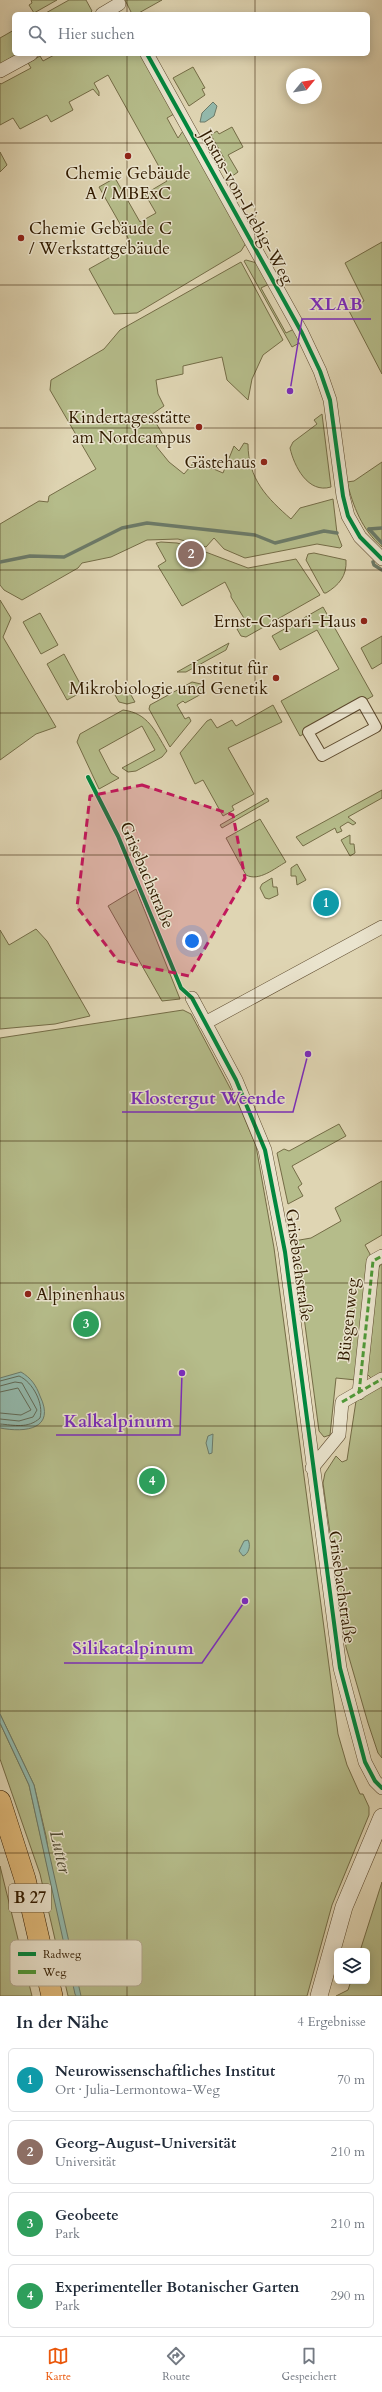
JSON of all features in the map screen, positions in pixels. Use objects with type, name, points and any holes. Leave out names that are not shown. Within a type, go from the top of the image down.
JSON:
[{"type":"main road","name":"B 27","points":[[0,1801],[25,1879],[39,1940]]},
{"type":"main road","name":"B 27","points":[[50,1986],[52,1996]]},
{"type":"street","points":[[106,12],[120,6]]},
{"type":"street","points":[[0,72],[28,56]]},
{"type":"street","name":"Justus-von-Liebig-Weg","points":[[148,56],[302,333],[320,371],[330,400],[343,496],[348,516],[360,537],[382,559]]},
{"type":"street","points":[[362,702],[376,727],[322,756],[308,732],[362,702]]},
{"type":"street","points":[[205,1023],[382,927]]},
{"type":"street","name":"Grisebachstraße","points":[[192,998],[241,1091],[265,1150],[285,1252],[312,1468],[340,1668],[365,1762],[375,1781],[382,1788]]},
{"type":"street","name":"Büsgenweg","points":[[359,1393],[373,1261],[382,1256]]},
{"type":"street","points":[[312,1468],[339,1435],[342,1402],[382,1379]]},
{"type":"street","name":"Grisebachstraße","points":[[356,1726],[382,1779]]},
{"type":"street","points":[[319,1996],[344,1907],[382,1817]]},
{"type":"street","points":[[372,1840],[382,1826]]},
{"type":"highlighted area","points":[[142,785],[233,815],[245,878],[189,976],[118,961],[77,907],[90,796]]},
{"type":"green space","points":[[31,0],[57,0],[36,12],[33,12],[29,5],[32,3]]},
{"type":"green space","points":[[69,0],[86,0],[92,11],[91,12],[48,12]]},
{"type":"green space","points":[[125,0],[162,0],[141,12],[131,12]]},
{"type":"green space","points":[[12,31],[12,56],[14,56],[0,64],[0,38]]},
{"type":"green space","points":[[40,56],[43,61],[52,56],[141,56],[174,114],[167,118],[178,138],[183,131],[246,243],[241,251],[137,313],[114,314],[89,269],[132,245],[99,187],[115,178],[140,222],[156,213],[145,194],[167,181],[108,75],[94,83],[99,92],[99,96],[93,89],[69,102],[73,110],[51,122],[47,115],[20,129],[13,118],[0,125],[0,83],[1,84],[31,68],[28,63]]},
{"type":"green space","points":[[193,67],[205,88],[202,89],[205,95],[189,106],[173,78]]},
{"type":"green space","points":[[232,127],[243,147],[228,155],[238,172],[231,177],[222,162],[225,160],[211,135],[217,131],[219,134]]},
{"type":"green space","points":[[0,152],[7,165],[0,172]]},
{"type":"green space","points":[[382,242],[382,374],[348,309],[364,301],[345,263]]},
{"type":"green space","points":[[246,260],[257,263],[269,284],[261,288],[286,333],[294,329],[301,342],[292,347],[244,261]]},
{"type":"green space","points":[[241,262],[283,340],[263,355],[252,379],[248,400],[227,380],[222,357],[183,366],[183,374],[156,380],[158,394],[164,406],[151,415],[165,438],[156,446],[169,462],[184,474],[195,461],[223,473],[234,446],[239,451],[244,443],[248,444],[251,468],[260,487],[291,519],[300,508],[333,499],[337,533],[342,546],[340,548],[317,544],[245,558],[224,549],[214,538],[206,547],[178,539],[147,540],[111,557],[82,563],[78,568],[22,600],[4,590],[0,585],[0,524],[39,501],[48,502],[49,496],[96,469],[50,390],[51,380],[104,349],[120,330]]},
{"type":"green space","points":[[322,414],[331,487],[323,488],[315,486],[303,477],[295,463],[290,448],[293,442],[317,424],[314,420]]},
{"type":"green space","points":[[382,462],[382,547],[369,533],[359,517],[347,482],[354,481]]},
{"type":"green space","points":[[156,543],[177,543],[195,548],[248,568],[296,559],[320,595],[246,637],[241,636],[237,629],[247,623],[231,597],[225,582],[182,606],[158,566],[166,561]]},
{"type":"green space","points":[[314,553],[346,560],[344,575],[341,580],[335,587],[326,593],[324,593],[306,560],[308,554]]},
{"type":"green space","points":[[0,600],[11,618],[3,637],[56,727],[36,734],[0,760]]},
{"type":"green space","points":[[323,607],[373,696],[300,736],[281,701],[339,669],[317,630],[280,650],[272,636]]},
{"type":"green space","points":[[40,613],[58,645],[41,654],[23,622]]},
{"type":"green space","points":[[382,636],[382,663],[372,669],[361,648]]},
{"type":"green space","points":[[229,643],[226,650],[186,672],[177,672]]},
{"type":"green space","points":[[64,654],[84,691],[67,700],[47,664]]},
{"type":"green space","points":[[192,682],[201,684],[205,692],[185,703],[183,701],[177,705],[185,719],[189,717],[191,721],[170,747],[149,709],[150,705]]},
{"type":"green space","points":[[127,688],[135,702],[127,704],[119,702],[115,695]]},
{"type":"green space","points":[[273,705],[282,722],[228,748],[254,794],[232,806],[234,810],[223,816],[203,780],[195,784],[180,753],[207,721],[211,719],[217,728],[232,720],[236,726]]},
{"type":"green space","points":[[123,710],[132,712],[145,719],[150,724],[167,751],[162,757],[136,771],[128,772],[122,768],[155,750],[142,726],[99,750],[111,773],[119,778],[99,789],[77,742],[80,734]]},
{"type":"green space","points":[[382,790],[382,798],[348,817],[356,823],[353,825],[348,822],[340,827],[342,831],[337,833],[335,828],[303,846],[296,837]]},
{"type":"green space","points":[[267,798],[269,801],[222,828],[220,825]]},
{"type":"green space","points":[[260,819],[286,862],[261,876],[251,877],[246,875],[226,838]]},
{"type":"green space","points":[[350,835],[350,844],[354,844],[355,853],[350,856],[341,840]]},
{"type":"green space","points":[[297,864],[306,880],[297,885],[296,876],[291,876],[291,868]]},
{"type":"green space","points":[[272,878],[273,887],[277,887],[278,895],[269,899],[265,898],[260,888],[262,884]]},
{"type":"green space","points":[[136,889],[180,999],[162,1001],[108,906]]},
{"type":"green space","points":[[36,929],[47,941],[90,1016],[55,1024],[0,1029],[0,930],[9,945]]},
{"type":"green space","points":[[183,1010],[191,1014],[238,1103],[256,1146],[274,1248],[338,1734],[347,1765],[360,1794],[363,1794],[369,1807],[369,1815],[332,1905],[307,1996],[68,1996],[66,1986],[142,1986],[142,1940],[55,1940],[40,1874],[0,1759],[0,1723],[29,1785],[57,1909],[46,1836],[34,1785],[0,1714],[0,1038]]},
{"type":"green space","points":[[339,1124],[346,1136],[292,1166],[302,1184],[298,1187],[303,1196],[288,1204],[277,1153],[284,1149],[289,1151]]},
{"type":"green space","points":[[382,1181],[382,1235],[365,1245],[370,1254],[356,1380],[336,1378],[330,1435],[324,1437],[319,1431],[294,1241],[311,1238],[341,1221],[335,1208]]},
{"type":"green space","points":[[382,1263],[382,1373],[371,1378],[367,1374],[376,1271]]},
{"type":"green space","points":[[382,1385],[382,1758],[378,1753],[368,1723],[346,1647],[323,1483],[325,1473],[336,1456],[342,1462],[347,1460],[356,1401]]},
{"type":"green space","points":[[0,1866],[18,1940],[10,1940],[10,1986],[30,1986],[32,1996],[0,1996]]},
{"type":"green space","points":[[382,1882],[382,1996],[336,1996],[348,1990],[350,1984],[370,1984],[370,1948],[361,1948]]},
{"type":"water","points":[[213,102],[217,106],[214,116],[205,122],[200,122],[202,113]]},
{"type":"water","points":[[21,1372],[33,1382],[37,1388],[44,1407],[44,1416],[41,1422],[28,1429],[19,1430],[0,1428],[0,1378]]},
{"type":"water","points":[[213,1434],[212,1453],[209,1454],[206,1443],[208,1436]]},
{"type":"water","points":[[248,1540],[249,1549],[243,1556],[239,1551],[244,1541]]},
{"type":"water","points":[[0,1714],[34,1785],[69,1940],[63,1940],[29,1785],[0,1723]]},
{"type":"water","points":[[73,1986],[79,1986],[81,1996],[76,1996]]},
{"type":"waterway","points":[[0,562],[30,556],[64,557],[122,528],[147,523],[255,535],[275,543],[324,531],[337,533]]},
{"type":"waterway","points":[[369,529],[382,528]]},
{"type":"waterway","points":[[369,529],[382,543]]},
{"type":"waterway","points":[[373,562],[374,565],[382,570]]},
{"type":"marked path","points":[[359,1393],[373,1261],[382,1256]]},
{"type":"marked path","points":[[342,1402],[382,1379]]},
{"type":"cycle path","points":[[148,56],[302,333],[320,371],[330,400],[343,496],[348,516],[360,537],[382,559]]},
{"type":"cycle path","points":[[88,777],[118,836],[181,988],[192,998],[236,1080],[265,1150],[285,1252],[340,1668],[365,1762],[375,1781],[382,1788]]},
{"type":"place","name":"Chemie Gebäude A / MBExC","points":[[128,156]]},
{"type":"place","name":"Chemie Gebäude C / Werkstattgebäude","points":[[21,238]]},
{"type":"place","name":"XLAB","points":[[290,391]]},
{"type":"place","name":"Kindertagesstätte am Nordcampus","points":[[199,427]]},
{"type":"place","name":"Gästehaus","points":[[264,462]]},
{"type":"place","name":"Georg-August-Universität","points":[[191,554]]},
{"type":"place","name":"Ernst-Caspari-Haus","points":[[364,621]]},
{"type":"place","name":"Institut für Mikrobiologie und Genetik","points":[[276,678]]},
{"type":"place","name":"Neurowissenschaftliches Institut","points":[[326,903]]},
{"type":"place","name":"Klostergut Weende","points":[[308,1054]]},
{"type":"place","name":"Alpinenhaus","points":[[28,1294]]},
{"type":"place","name":"Geobeete","points":[[86,1324]]},
{"type":"place","name":"Kalkalpinum","points":[[182,1373]]},
{"type":"place","name":"Experimenteller Botanischer Garten","points":[[152,1481]]},
{"type":"place","name":"Silikatalpinum","points":[[245,1601]]},
{"type":"water label","name":"Lutter","points":[[60,1852]]}]
